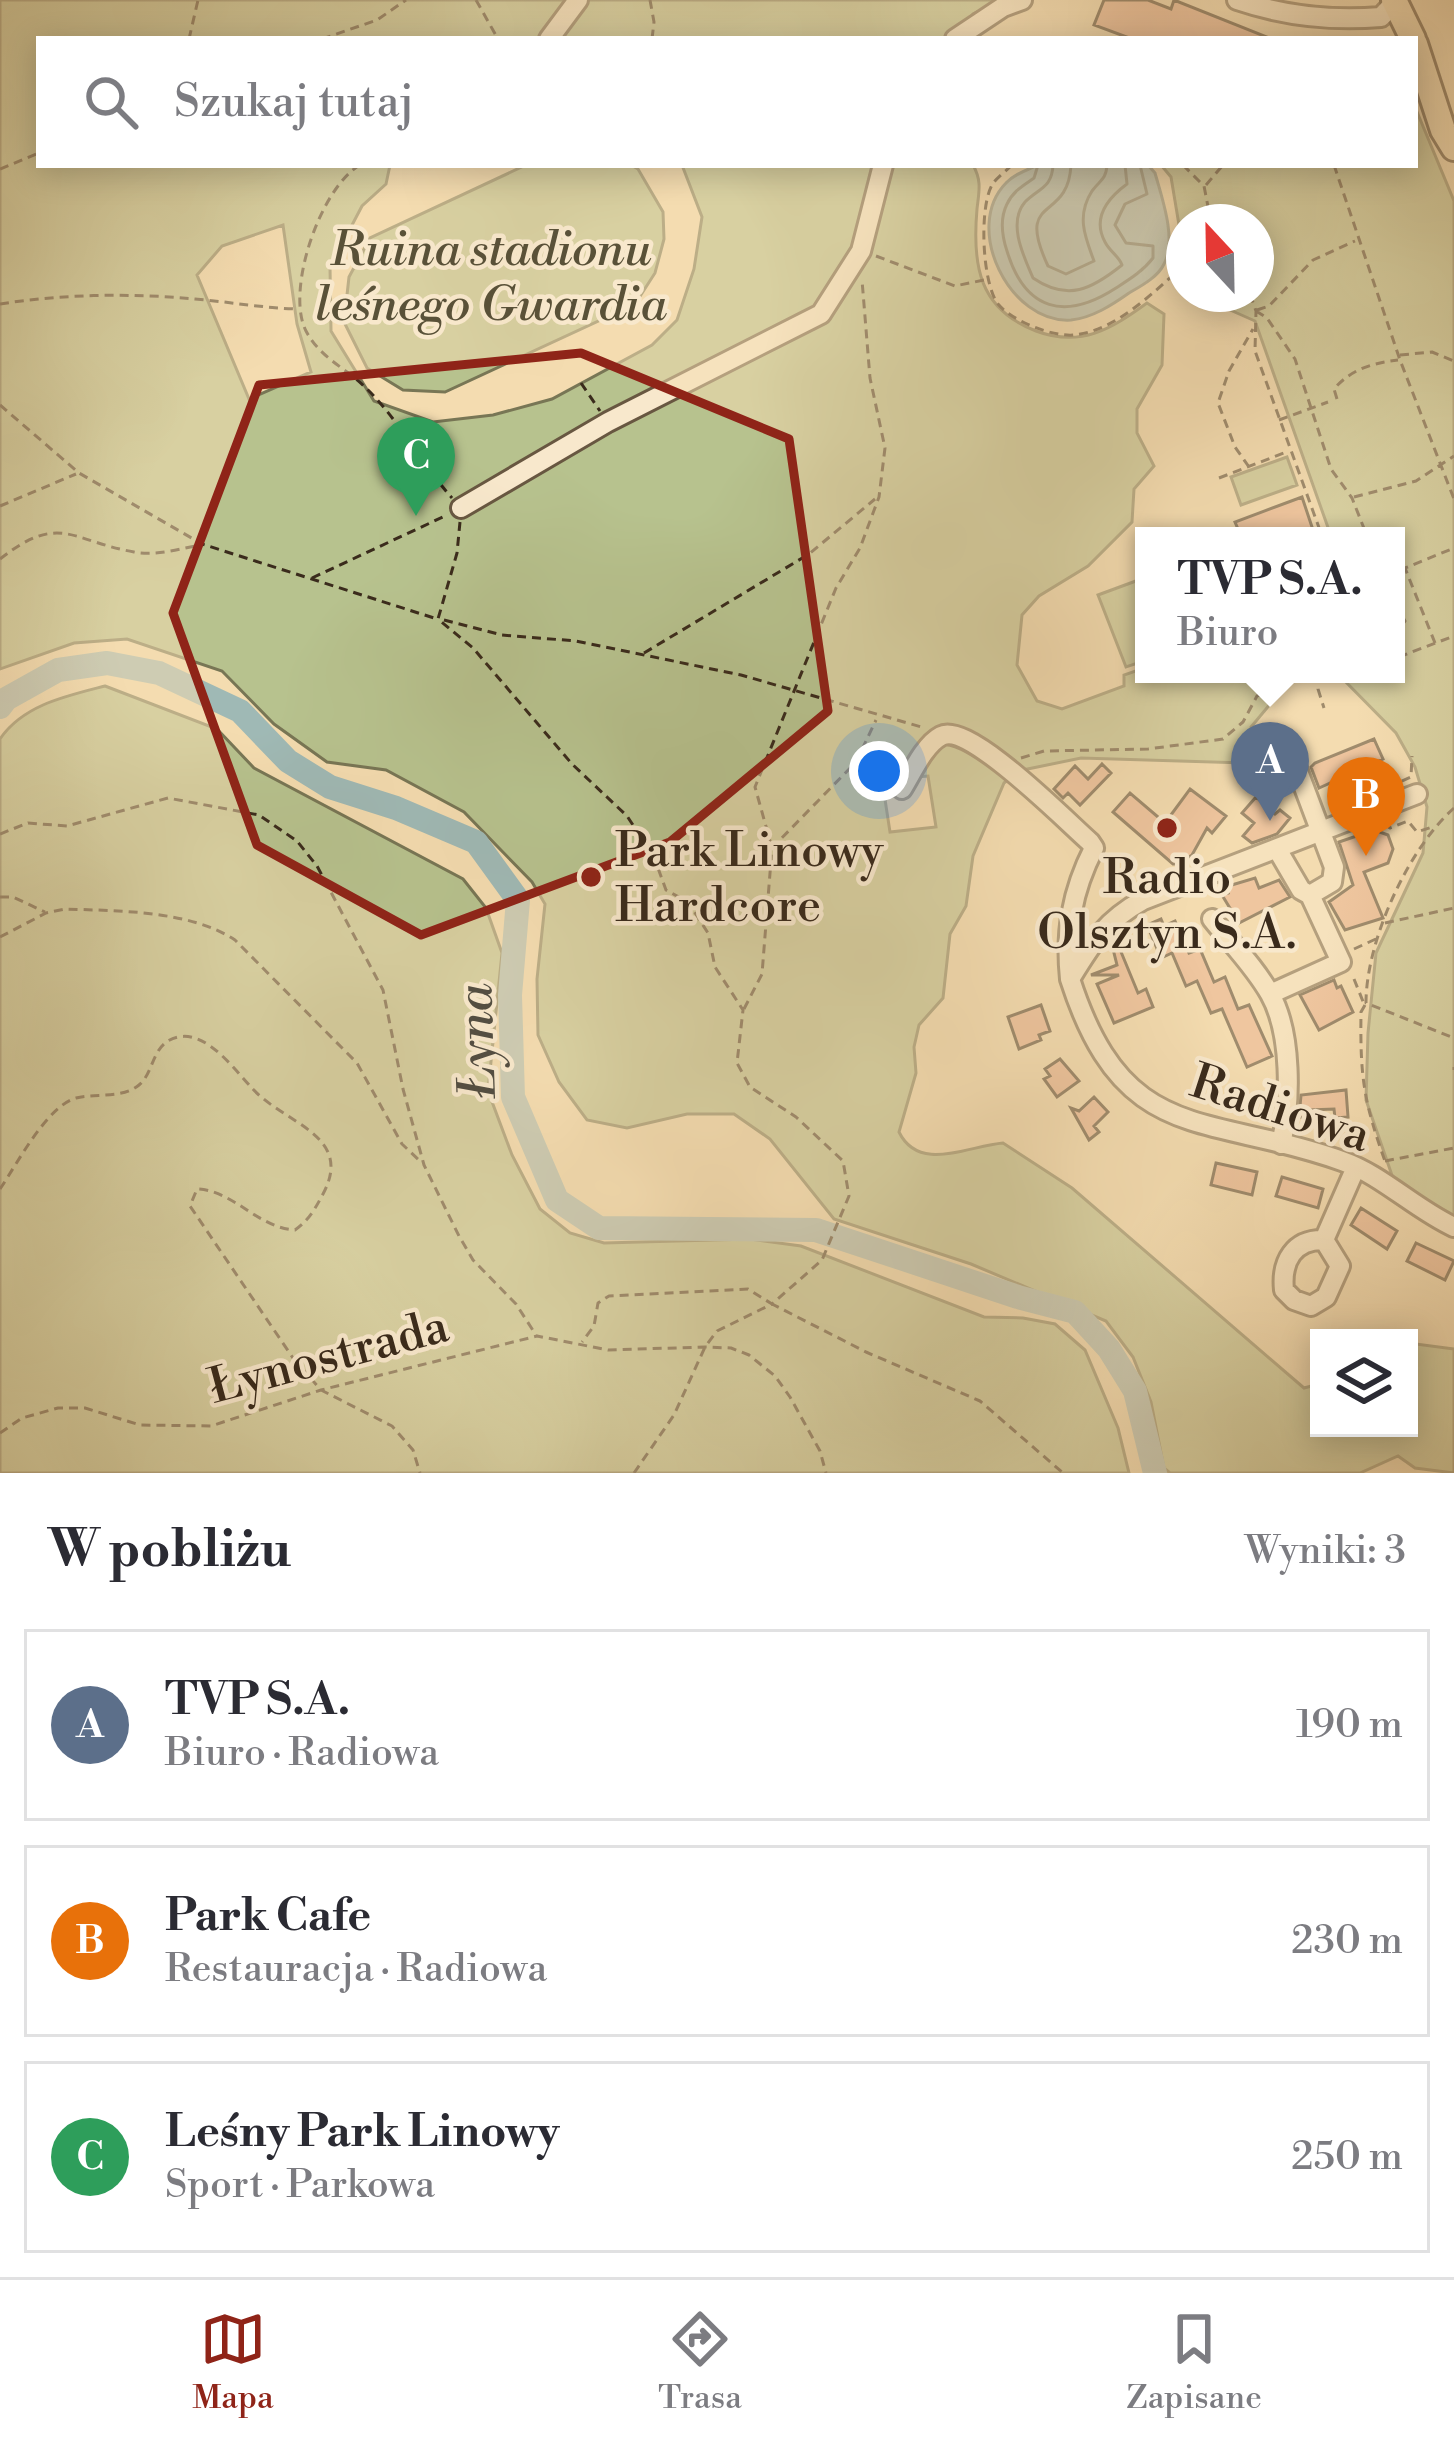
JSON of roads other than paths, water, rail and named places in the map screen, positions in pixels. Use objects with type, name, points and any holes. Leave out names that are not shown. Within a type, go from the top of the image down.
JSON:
[{"type":"main road","points":[[1395,1],[1411,36]]},
{"type":"main road","points":[[1418,49],[1454,112]]},
{"type":"main road","points":[[1418,54],[1443,130],[1454,148]]},
{"type":"street","points":[[551,36],[578,0]]},
{"type":"street","points":[[960,36],[1022,0]]},
{"type":"street","points":[[1245,1],[1305,16],[1360,19],[1381,17],[1395,1]]},
{"type":"street","points":[[461,508],[608,422],[821,314],[860,251],[882,168]]},
{"type":"street","name":"Radiowa","points":[[902,789],[935,739],[946,733],[974,742],[1094,848],[1071,905],[1067,950],[1094,1044],[1117,1076],[1165,1113],[1356,1167],[1454,1227]]},
{"type":"street","points":[[1287,742],[1334,867],[1332,882],[1310,895]]},
{"type":"street","points":[[1078,983],[1097,937],[1116,915],[1143,900],[1417,794]]},
{"type":"street","points":[[1270,994],[1341,962],[1310,895],[1300,890],[1276,849]]},
{"type":"street","points":[[1212,919],[1270,994],[1289,1079],[1281,1144]]},
{"type":"street","points":[[1324,1240],[1356,1167]]},
{"type":"water","points":[[1032,168],[1151,168],[1166,216],[1164,264],[1144,284],[1079,319],[1049,317],[1029,307],[999,270],[991,247],[994,202],[1006,183]]},
{"type":"waterway","name":"Łyna","points":[[0,707],[58,670],[107,663],[159,673],[240,711],[288,761],[330,787],[396,808],[476,842],[518,900],[510,995],[513,1097],[557,1200],[599,1228],[816,1230],[1075,1312],[1109,1349],[1135,1391],[1155,1473]]},
{"type":"place","name":"Leśny Park Linowy","points":[[416,516]]},
{"type":"place","name":"TVP S.A.","points":[[1270,821]]},
{"type":"place","name":"Radio Olsztyn S.A.","points":[[1167,828]]},
{"type":"place","name":"Park Cafe","points":[[1366,856]]},
{"type":"place","name":"Park Linowy Hardcore","points":[[591,877]]},
{"type":"park label","name":"Ruina stadionu leśnego Gwardia","points":[[491,276]]}]
